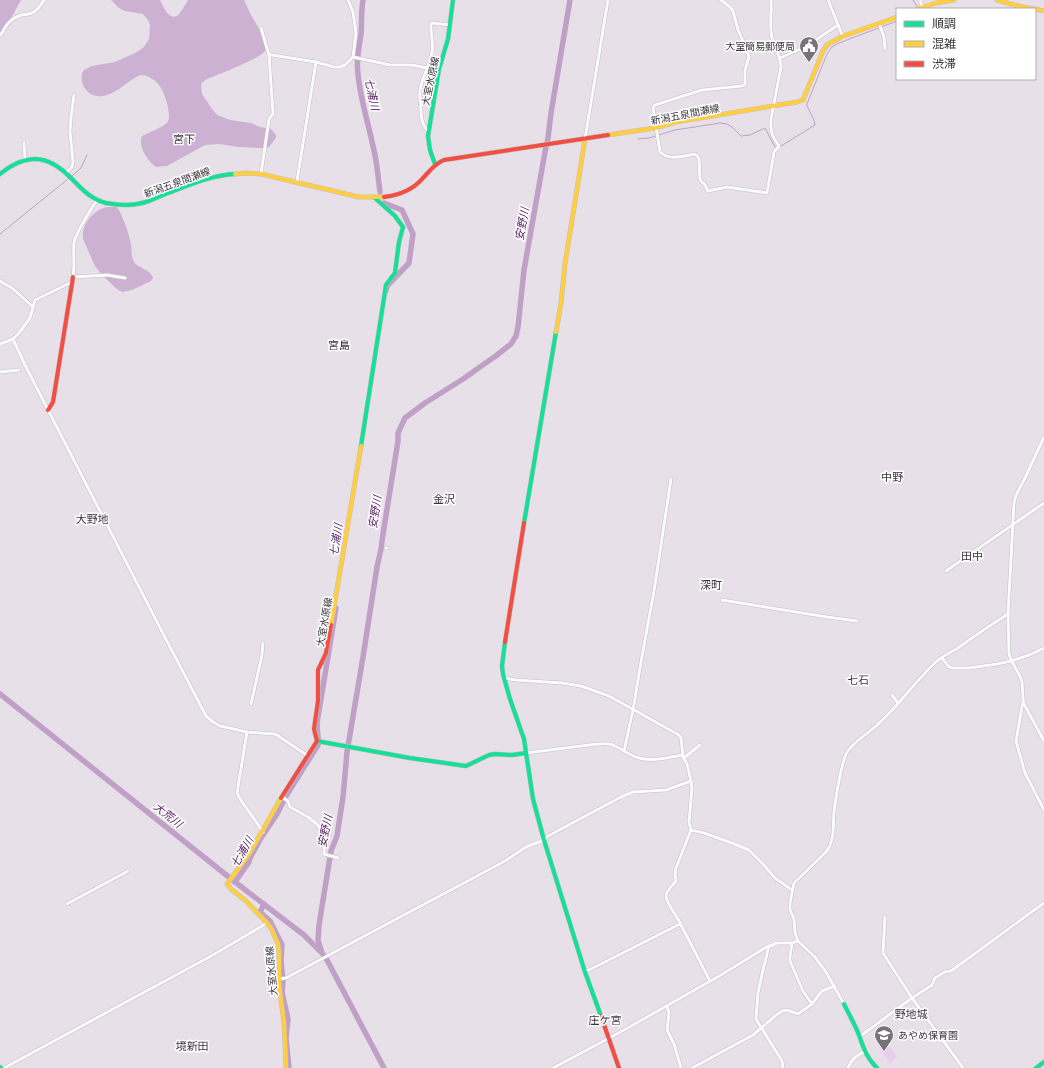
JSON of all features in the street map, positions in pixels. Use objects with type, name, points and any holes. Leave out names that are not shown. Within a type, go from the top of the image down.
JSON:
[{"type":"main road","name":"大室水原線","points":[[435,164],[430,155],[428,146],[429,131],[439,69],[448,39],[453,0]]},
{"type":"main road","points":[[923,8],[943,1],[954,0]]},
{"type":"main road","points":[[997,0],[1029,8]]},
{"type":"main road","name":"新潟五泉間瀬線","points":[[435,164],[444,160],[656,128],[676,122],[797,102],[803,100],[827,44],[896,16]]},
{"type":"main road","points":[[585,139],[565,264],[561,303],[532,473],[502,666],[504,678],[524,739],[533,799],[544,840],[585,972],[619,1068]]},
{"type":"main road","points":[[0,174],[14,164],[25,159]]},
{"type":"main road","name":"新潟五泉間瀬線","points":[[25,159],[42,159],[54,164],[84,191],[97,200],[113,203],[136,205],[213,177],[241,172],[251,172],[359,196],[375,198]]},
{"type":"main road","points":[[375,198],[409,191],[419,184],[435,164]]},
{"type":"main road","name":"大室水原線","points":[[286,1068],[282,979],[278,944],[267,923],[227,884],[263,832],[282,797],[317,741],[314,730],[318,701],[318,670],[326,653],[359,462],[386,285],[388,280],[393,277],[395,272],[398,246],[404,229],[391,212],[375,198]]},
{"type":"main road","points":[[48,410],[54,402],[73,279]]},
{"type":"main road","points":[[317,741],[411,758],[466,766],[495,754],[512,755],[526,753]]},
{"type":"main road","points":[[844,1004],[859,1036],[864,1052],[868,1059],[877,1068]]},
{"type":"main road","points":[[1036,1068],[1044,1062]]},
{"type":"street","points":[[0,36],[13,18],[23,14],[36,12],[44,0]]},
{"type":"street","points":[[348,0],[353,12],[356,26],[354,58]]},
{"type":"street","points":[[585,139],[608,0]]},
{"type":"street","points":[[721,0],[730,7],[747,50],[749,57],[746,66],[745,84],[742,86],[696,92],[655,105],[653,108],[660,152],[661,154],[675,158],[696,154],[699,158],[700,180],[708,191],[727,187],[768,193],[774,152],[779,146],[771,133],[771,119],[781,67],[780,58],[772,39],[770,27],[771,0]]},
{"type":"street","points":[[828,0],[843,37]]},
{"type":"street","points":[[920,0],[923,8]]},
{"type":"street","points":[[429,131],[426,129],[421,118],[420,90],[433,50],[431,24],[435,23],[450,25]]},
{"type":"street","points":[[879,23],[884,37],[885,50]]},
{"type":"street","points":[[780,58],[807,46],[838,25]]},
{"type":"street","points":[[261,28],[269,55],[273,114],[269,119],[261,174]]},
{"type":"street","points":[[269,55],[340,67],[354,58],[390,65],[412,65],[427,68]]},
{"type":"street","points":[[297,182],[316,62]]},
{"type":"street","points":[[69,176],[73,162],[70,118],[74,95]]},
{"type":"street","points":[[24,143],[25,159]]},
{"type":"street","points":[[73,279],[75,267],[74,242],[76,235],[97,200]]},
{"type":"street","points":[[0,344],[13,339],[19,333],[30,318],[32,306],[35,300],[73,279],[107,275],[125,278]]},
{"type":"street","points":[[0,281],[12,288],[32,306]]},
{"type":"street","points":[[13,339],[206,716],[216,724],[246,732],[277,735],[308,756]]},
{"type":"street","points":[[0,372],[19,370]]},
{"type":"street","points":[[1044,437],[1016,495],[1014,503],[1008,614],[1009,654],[1022,682],[1023,700],[1016,741],[1024,773],[1044,810]]},
{"type":"street","points":[[624,751],[633,710],[654,591],[671,479]]},
{"type":"street","points":[[946,571],[1044,503]]},
{"type":"street","points":[[722,600],[857,621]]},
{"type":"street","points":[[844,1004],[826,972],[815,957],[798,941],[794,920],[790,910],[790,903],[794,883],[829,849],[832,841],[840,776],[848,750],[878,725],[928,670],[942,658],[1008,614]]},
{"type":"street","points":[[251,704],[262,655],[263,643]]},
{"type":"street","points":[[942,658],[950,667],[969,668],[1011,661],[1044,648]]},
{"type":"street","points":[[504,678],[582,686],[609,696],[679,735],[681,738],[683,756],[687,764],[692,788],[689,822],[692,830],[676,868],[676,881],[666,894],[669,903],[710,981]]},
{"type":"street","points":[[892,695],[898,703]]},
{"type":"street","points":[[1023,700],[1044,741]]},
{"type":"street","points":[[246,732],[237,793],[263,832]]},
{"type":"street","points":[[526,753],[607,744],[612,745],[632,756],[656,759],[683,756],[700,745]]},
{"type":"street","points":[[282,979],[505,861],[526,847],[544,840],[548,836],[628,794],[633,792],[666,790],[691,781]]},
{"type":"street","points":[[282,797],[288,800],[290,807],[318,824],[325,839],[324,854],[337,857]]},
{"type":"street","points":[[692,830],[750,850],[775,878],[792,890]]},
{"type":"street","points":[[67,904],[128,871]]},
{"type":"street","points":[[859,1036],[932,985],[935,978],[945,972],[951,971],[1044,903]]},
{"type":"street","points":[[884,917],[883,954],[912,998],[963,1068]]},
{"type":"street","points":[[4,1068],[213,955],[267,923]]},
{"type":"street","points":[[585,972],[680,924]]},
{"type":"street","points":[[553,1068],[667,1006],[769,946],[798,941]]},
{"type":"street","points":[[792,943],[790,960],[803,991],[812,1004]]},
{"type":"street","points":[[769,946],[758,993],[756,1019],[782,1061],[783,1068]]},
{"type":"street","points":[[692,1068],[753,1035],[782,1011],[787,1010],[798,1014],[812,1004],[822,992],[835,986]]},
{"type":"street","points":[[667,1006],[669,1013],[667,1030],[674,1044],[681,1068]]},
{"type":"street","points":[[848,1068],[849,1064],[854,1058],[864,1052]]},
{"type":"shaded area","points":[[0,0],[21,0],[0,38]]},
{"type":"shaded area","points":[[111,0],[160,0],[166,12],[174,17],[180,13],[188,0],[244,0],[268,44],[268,48],[256,58],[205,80],[201,84],[202,94],[217,115],[230,120],[251,123],[260,127],[271,129],[276,135],[276,138],[269,147],[239,147],[219,144],[205,145],[167,166],[156,167],[144,153],[141,140],[142,136],[165,125],[169,120],[165,98],[158,83],[149,77],[141,75],[114,92],[101,96],[90,94],[82,83],[82,75],[84,70],[92,66],[115,62],[135,53],[143,48],[149,39],[150,25],[143,14],[125,11],[119,8]]},
{"type":"shaded area","points":[[107,207],[116,207],[119,210],[129,236],[133,260],[137,265],[149,272],[153,278],[151,281],[132,290],[123,292],[118,290],[102,275],[95,266],[83,239],[84,229],[89,219],[97,211]]},
{"type":"shaded area","points":[[884,1039],[897,1057],[890,1063],[877,1044]]},
{"type":"waterway","name":"七浦川","points":[[363,0],[357,69],[362,101],[376,157],[380,192]]},
{"type":"waterway","name":"安野川","points":[[384,1068],[322,953],[318,940],[331,851],[337,836],[343,797],[347,752],[381,549],[398,433],[405,418],[497,355],[511,344],[516,336],[524,270],[548,138],[570,0]]},
{"type":"waterway","points":[[913,0],[918,8]]},
{"type":"waterway","points":[[781,146],[815,125],[807,104],[827,54],[832,47],[896,21]]},
{"type":"waterway","points":[[638,139],[649,138],[675,130],[720,123],[727,124],[732,127],[741,136],[750,135],[765,128],[776,148]]},
{"type":"waterway","points":[[72,176],[81,168],[87,155]]},
{"type":"waterway","points":[[0,234],[68,179]]},
{"type":"waterway","name":"七浦川","points":[[384,203],[402,210],[413,234],[409,263],[387,286],[386,291]]},
{"type":"waterway","name":"七浦川","points":[[235,882],[249,862],[261,838],[318,745],[317,723],[336,608]]},
{"type":"waterway","name":"大荒川","points":[[0,694],[235,882],[304,935],[320,951]]},
{"type":"waterway","points":[[264,904],[260,912],[270,921],[282,945],[282,992],[288,1019],[286,1038],[289,1068]]},
{"type":"traffic: fast","points":[[435,164],[430,150],[428,136],[439,69],[448,39],[453,0]]},
{"type":"traffic: fast","points":[[0,174],[9,167],[27,160],[44,160],[61,169],[86,193],[95,199],[106,203],[124,205],[133,205],[145,202],[201,181],[218,176],[235,174]]},
{"type":"traffic: fast","points":[[361,446],[386,285],[395,273],[399,242],[403,227],[395,216],[375,198]]},
{"type":"traffic: fast","points":[[524,523],[556,332]]},
{"type":"traffic: fast","points":[[505,642],[502,666],[503,674],[524,739],[533,799],[544,840],[585,972],[601,1016]]},
{"type":"traffic: fast","points":[[317,741],[410,758],[466,766],[489,755],[512,755],[526,753]]},
{"type":"traffic: fast","points":[[844,1004],[866,1053],[877,1068]]},
{"type":"traffic: fast","points":[[1036,1068],[1044,1062]]},
{"type":"traffic: slow","points":[[921,8],[936,3],[954,0]]},
{"type":"traffic: slow","points":[[997,0],[1029,8]]},
{"type":"traffic: slow","points":[[1036,9],[1044,11]]},
{"type":"traffic: slow","points":[[608,135],[655,128],[676,122],[803,100],[823,51],[827,45],[841,37],[896,17]]},
{"type":"traffic: slow","points":[[556,332],[565,264],[585,139]]},
{"type":"traffic: slow","points":[[235,174],[261,174],[359,197],[384,197]]},
{"type":"traffic: slow","points":[[331,625],[361,446]]},
{"type":"traffic: slow","points":[[281,798],[249,854],[227,884],[267,923],[278,944],[279,984],[284,1023],[286,1068]]},
{"type":"traffic: jam","points":[[384,197],[401,193],[415,186],[435,166],[444,160],[608,135]]},
{"type":"traffic: jam","points":[[48,410],[53,402],[73,277]]},
{"type":"traffic: jam","points":[[505,642],[524,523]]},
{"type":"traffic: jam","points":[[281,798],[317,741],[314,729],[318,701],[318,670],[326,653],[331,625]]},
{"type":"traffic: jam","points":[[601,1016],[619,1068]]},
{"type":"place","name":"大室簡易郵便局","points":[[809,63]]},
{"type":"place","name":"あやめ保育園","points":[[884,1052]]},
{"type":"district","name":"宮下","points":[[184,139]]},
{"type":"district","name":"宮島","points":[[339,345]]},
{"type":"district","name":"中野","points":[[892,477]]},
{"type":"district","name":"金沢","points":[[444,499]]},
{"type":"district","name":"大野地","points":[[92,519]]},
{"type":"district","name":"田中","points":[[972,556]]},
{"type":"district","name":"深町","points":[[711,585]]},
{"type":"district","name":"七石","points":[[858,680]]},
{"type":"district","name":"野地城","points":[[911,1014]]},
{"type":"district","name":"庄ケ宮","points":[[605,1020]]},
{"type":"district","name":"境新田","points":[[192,1046]]}]
